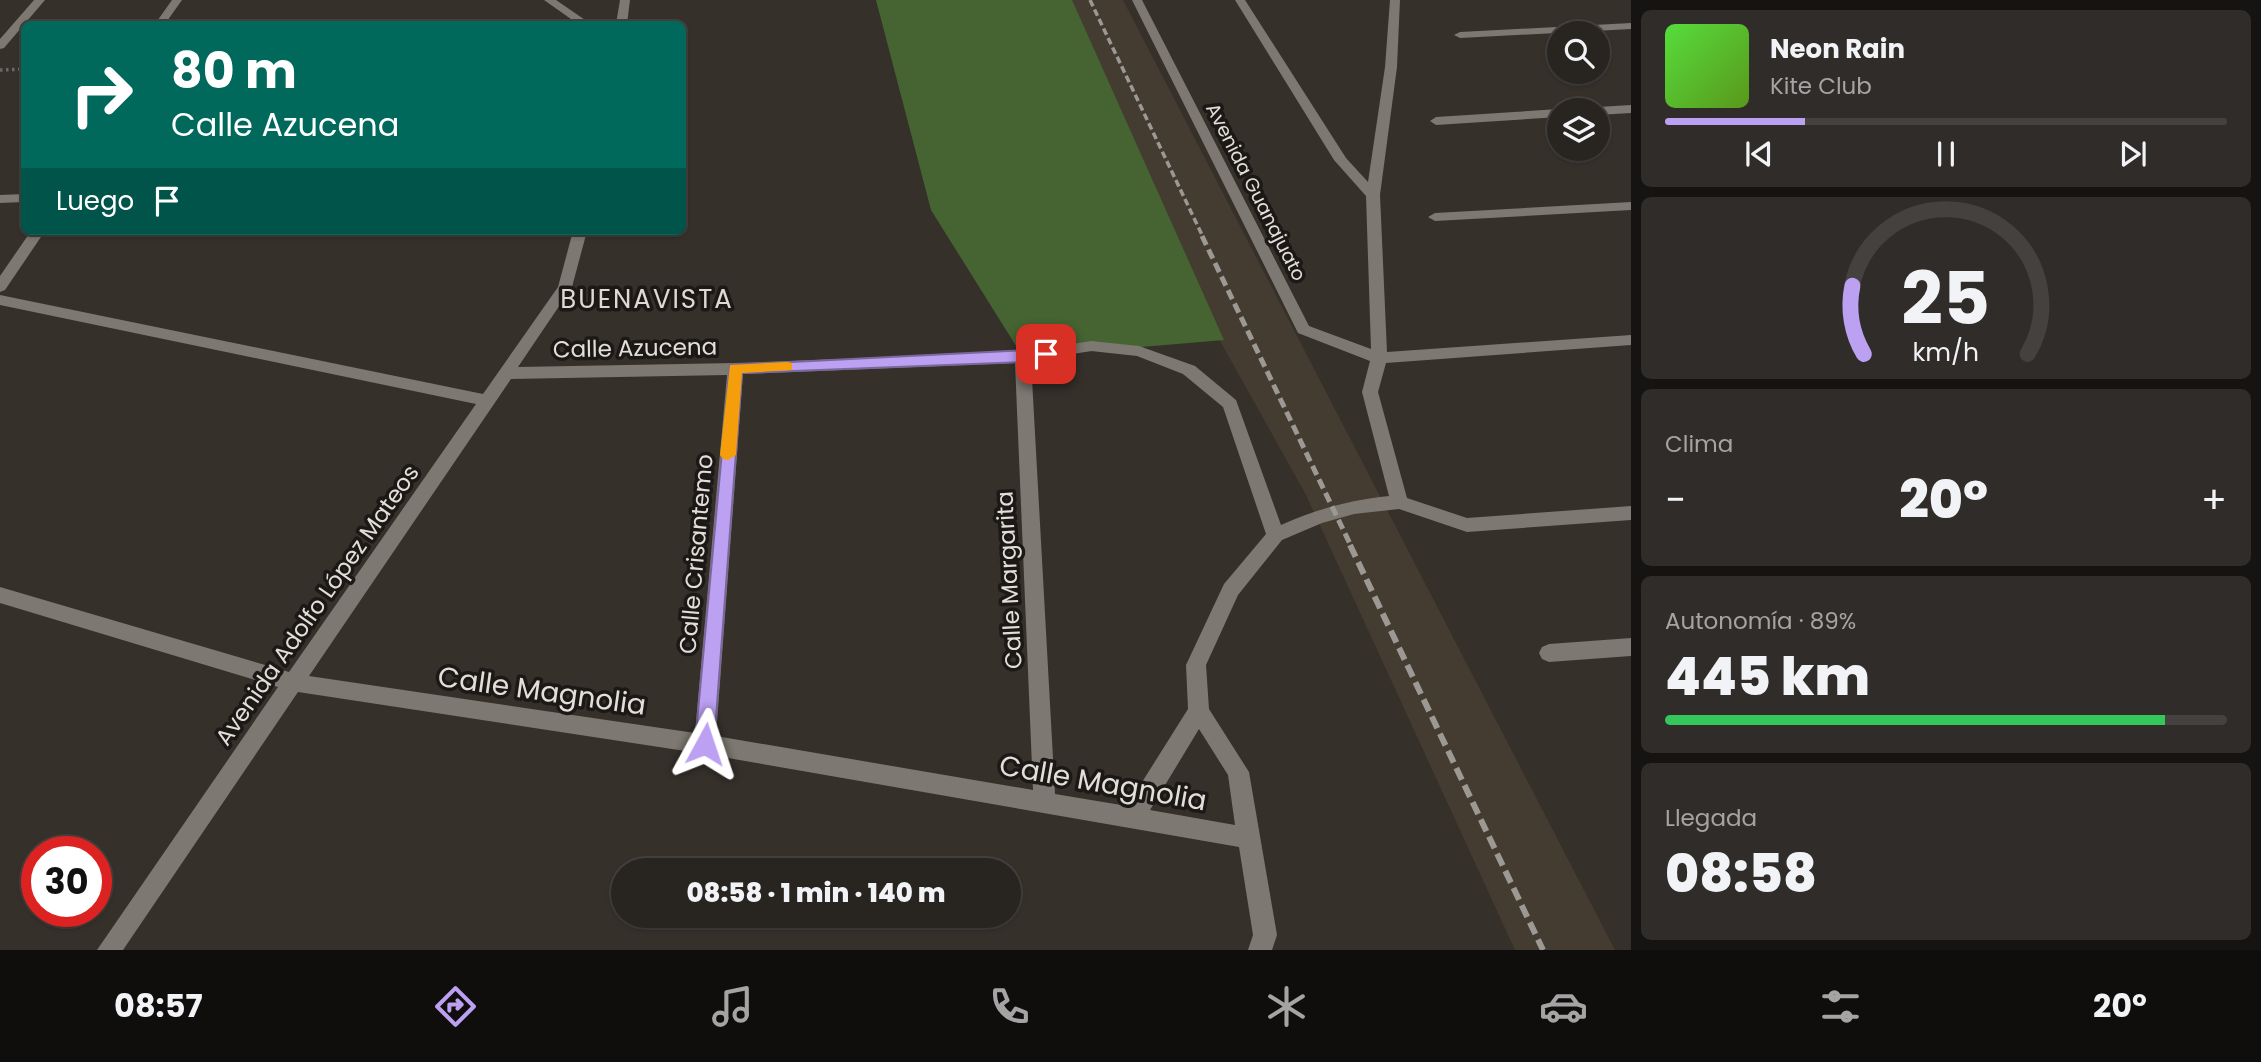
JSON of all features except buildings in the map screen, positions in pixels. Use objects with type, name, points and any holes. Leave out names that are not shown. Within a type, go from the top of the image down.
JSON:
[{"type":"street","points":[[22,21],[40,0]]},
{"type":"street","points":[[162,21],[177,0]]},
{"type":"street","points":[[549,0],[580,21]]},
{"type":"street","points":[[622,21],[625,0]]},
{"type":"street","name":"Avenida Guanajuato","points":[[1137,0],[1303,329],[1379,358]]},
{"type":"street","points":[[1259,0],[1242,3],[1341,160],[1373,195]]},
{"type":"street","points":[[1395,0],[1391,68],[1373,195],[1379,358],[1370,392],[1399,502]]},
{"type":"street","points":[[0,46],[21,22]]},
{"type":"street","points":[[1460,34],[1631,26]]},
{"type":"street","points":[[1610,110],[1631,109]]},
{"type":"street","points":[[1436,121],[1547,114]]},
{"type":"street","points":[[0,199],[21,198]]},
{"type":"street","points":[[1435,216],[1631,206]]},
{"type":"street","points":[[0,287],[35,235]]},
{"type":"street","name":"Avenida Adolfo López Mateos","points":[[109,950],[565,287],[579,235]]},
{"type":"street","points":[[0,300],[488,401]]},
{"type":"street","points":[[1379,358],[1631,340]]},
{"type":"street","name":"Calle Azucena","points":[[508,373],[735,369],[1023,357],[1091,346],[1139,351],[1189,370],[1230,404],[1276,535]]},
{"type":"street","name":"Calle Margarita","points":[[1023,357],[1044,801]]},
{"type":"street","name":"Calle Crisantemo","points":[[705,744],[735,369]]},
{"type":"street","points":[[1260,950],[1265,935],[1238,772],[1199,711],[1196,665],[1231,590],[1276,535],[1317,517],[1354,506],[1399,502],[1466,525],[1631,513]]},
{"type":"street","name":"Calle Magnolia","points":[[0,595],[292,682],[705,744],[1250,838]]},
{"type":"street","points":[[1549,653],[1631,647]]},
{"type":"street","points":[[1133,817],[1199,711]]},
{"type":"path","points":[[0,69],[21,69]]},
{"type":"shaded area","points":[[1061,0],[1123,0],[1615,950],[1515,950],[1306,495],[1177,264]]},
{"type":"green space","points":[[876,0],[1072,0],[1224,340],[1023,357],[931,210]]},
{"type":"railway","points":[[1090,0],[1203,237]]},
{"type":"railway","points":[[1202,236],[1351,546]]},
{"type":"railway","points":[[1350,545],[1543,950]]},
{"type":"slow traffic","points":[[728,455],[735,369],[787,367]]},
{"type":"district","name":"BUENAVISTA","points":[[647,299]]},
{"type":"route","points":[[705,744],[735,369],[1046,354]]}]
